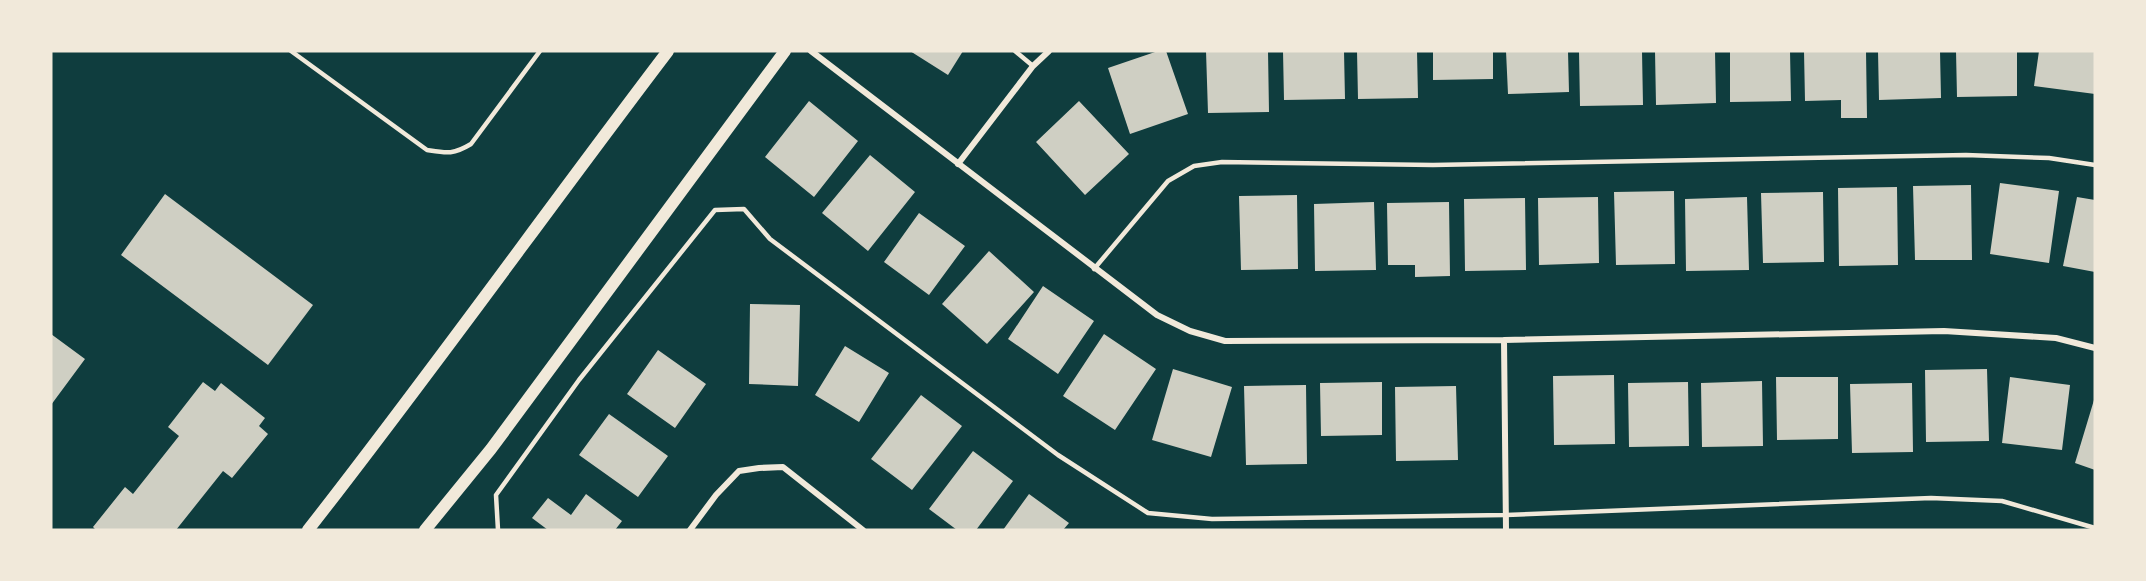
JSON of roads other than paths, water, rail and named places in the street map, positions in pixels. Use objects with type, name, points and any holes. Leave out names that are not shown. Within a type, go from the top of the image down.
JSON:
[{"type":"main road","points":[[308,530],[402,409],[549,208],[668,51]]},
{"type":"main road","points":[[425,530],[491,449],[785,51]]},
{"type":"street","points":[[811,51],[1157,315],[1190,331],[1225,341],[1504,340],[1944,331],[2056,338],[2095,348]]},
{"type":"street","points":[[958,164],[1033,66],[1049,51]]},
{"type":"street","points":[[1504,340],[1506,530]]},
{"type":"street","points":[[690,530],[716,495],[739,471],[783,467],[863,530]]},
{"type":"lane","points":[[291,51],[427,150],[446,153],[459,152],[471,144],[540,51]]},
{"type":"lane","points":[[1015,51],[1033,66]]},
{"type":"lane","points":[[1094,268],[1168,181],[1194,166],[1222,162],[1433,165],[1966,155],[2049,158],[2095,165]]},
{"type":"lane","points":[[498,530],[495,495],[579,380],[715,210],[744,209],[770,238],[1058,454],[1148,513],[1212,519],[1506,515],[1931,498],[2002,501],[2095,528]]}]
